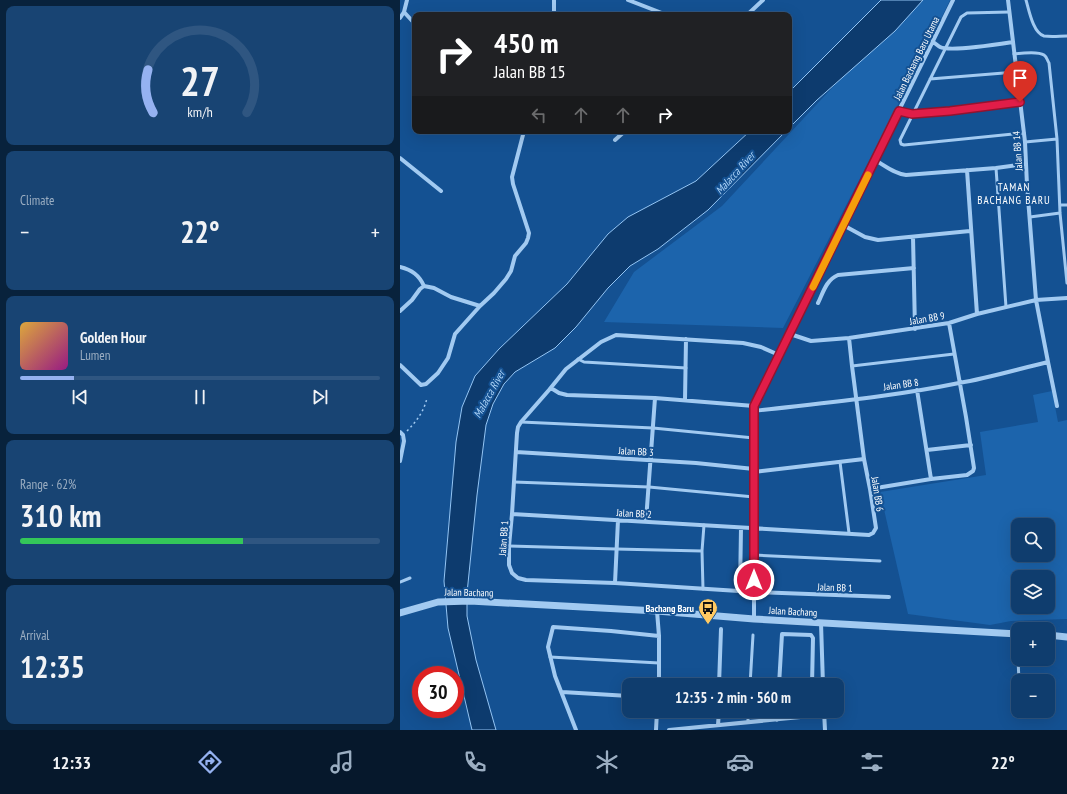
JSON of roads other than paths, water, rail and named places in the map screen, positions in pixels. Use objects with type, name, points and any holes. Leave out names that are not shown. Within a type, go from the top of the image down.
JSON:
[{"type":"street","points":[[400,18],[404,12],[407,0]]},
{"type":"street","points":[[554,0],[554,12]]},
{"type":"street","points":[[628,0],[659,12]]},
{"type":"street","points":[[750,12],[763,0]]},
{"type":"street","name":"Jalan Bachang Baru Utama","points":[[754,619],[754,406],[953,0]]},
{"type":"street","name":"Jalan BB 14","points":[[1008,0],[1025,142],[1036,300],[1057,406]]},
{"type":"street","points":[[404,12],[412,21]]},
{"type":"street","points":[[933,42],[940,47],[945,48],[977,47],[1013,42]]},
{"type":"street","points":[[899,111],[912,114],[950,111],[1020,102]]},
{"type":"street","points":[[400,365],[421,385],[426,384],[438,373],[448,358],[455,334],[506,279],[511,271],[515,256],[526,243],[529,233],[512,177],[523,134]]},
{"type":"street","points":[[615,140],[622,134]]},
{"type":"street","points":[[400,158],[441,190]]},
{"type":"street","points":[[875,160],[901,175],[996,168],[1026,164]]},
{"type":"street","points":[[967,170],[970,231],[977,314]]},
{"type":"street","points":[[843,225],[865,237],[878,240],[970,231]]},
{"type":"street","points":[[913,236],[915,329]]},
{"type":"street","points":[[400,267],[416,274],[422,280],[424,286]]},
{"type":"street","points":[[818,303],[828,282],[833,277],[838,275],[914,268]]},
{"type":"street","points":[[400,311],[412,300],[420,288],[424,286],[434,288],[451,297],[480,306]]},
{"type":"street","name":"Jalan BB 9","points":[[790,334],[811,340],[849,338],[915,329],[1036,300],[1067,298]]},
{"type":"street","points":[[870,489],[967,475],[973,471],[974,468],[971,445],[949,322]]},
{"type":"street","name":"Jalan BB 1","points":[[779,355],[761,347],[743,343],[616,335],[601,342],[578,359],[566,369],[518,427],[509,546],[509,564],[512,572],[518,578],[526,580],[615,583],[754,592],[889,597]]},
{"type":"street","name":"Jalan BB 6","points":[[754,528],[869,535],[873,533],[876,528],[864,459],[849,338]]},
{"type":"street","points":[[685,400],[686,339]]},
{"type":"street","name":"Jalan BB 8","points":[[754,411],[856,399],[960,383],[1048,362]]},
{"type":"street","points":[[551,388],[559,393],[567,395],[655,398],[754,406]]},
{"type":"street","points":[[917,390],[931,479]]},
{"type":"street","points":[[646,521],[655,398]]},
{"type":"street","points":[[400,461],[404,441],[402,434]]},
{"type":"street","points":[[927,450],[971,445]]},
{"type":"street","name":"Jalan BB 3","points":[[516,452],[696,463],[754,471],[864,459]]},
{"type":"street","name":"Jalan BB 2","points":[[512,514],[754,528]]},
{"type":"street","points":[[615,583],[618,520]]},
{"type":"street","points":[[740,528],[740,590]]},
{"type":"street","name":"Jalan Bachang","points":[[400,613],[438,602],[470,601],[657,611],[754,619],[1011,634]]},
{"type":"street","points":[[657,611],[659,636],[659,678]]},
{"type":"street","points":[[821,623],[823,678]]},
{"type":"street","points":[[576,730],[562,692],[554,676],[548,647],[554,627],[659,636]]},
{"type":"street","points":[[719,678],[721,629]]},
{"type":"street","points":[[779,678],[782,634],[811,636],[813,638],[812,678]]},
{"type":"street","points":[[1055,636],[1067,636]]},
{"type":"street","points":[[562,692],[622,696]]},
{"type":"street","points":[[656,730],[657,718]]},
{"type":"street","points":[[718,718],[718,725]]},
{"type":"street","points":[[670,730],[794,718]]},
{"type":"street","points":[[824,718],[825,730]]},
{"type":"lane","points":[[1026,0],[1034,26],[1040,34],[1044,36],[1067,36]]},
{"type":"lane","points":[[1009,12],[967,13],[961,17],[900,140],[901,144],[904,145],[1024,133]]},
{"type":"lane","points":[[1014,54],[1039,53],[1044,55],[1048,63],[1057,139],[1060,213],[1067,283]]},
{"type":"lane","points":[[930,80],[1016,72]]},
{"type":"lane","points":[[1025,142],[1057,139]]},
{"type":"lane","points":[[996,168],[1006,307]]},
{"type":"lane","points":[[1060,205],[1067,205]]},
{"type":"lane","points":[[1030,217],[1060,213]]},
{"type":"lane","points":[[852,366],[954,354]]},
{"type":"lane","points":[[578,359],[584,362],[686,368]]},
{"type":"lane","points":[[521,422],[653,428],[754,438]]},
{"type":"lane","points":[[840,462],[849,533]]},
{"type":"lane","points":[[514,482],[649,487],[754,497]]},
{"type":"lane","points":[[703,589],[702,551],[704,525]]},
{"type":"lane","points":[[509,546],[616,550],[702,551]]},
{"type":"lane","points":[[754,555],[880,561]]},
{"type":"lane","points":[[400,582],[410,578]]},
{"type":"lane","points":[[750,678],[753,635]]},
{"type":"lane","points":[[550,657],[659,663]]},
{"type":"water","points":[[881,0],[923,0],[895,31],[817,100],[792,125],[792,89]]},
{"type":"water","name":"Malacca River","points":[[747,134],[783,134],[708,210],[658,249],[630,266],[608,288],[576,327],[555,348],[515,372],[504,384],[493,404],[486,425],[477,495],[467,593],[467,616],[476,660],[496,730],[472,730],[464,696],[464,666],[457,666],[448,628],[444,581],[456,442],[462,407],[475,376],[499,349],[567,284],[608,234],[628,217],[696,181]]},
{"type":"place","name":"Bachang Baru","points":[[708,625]]},
{"type":"district","name":"TAMAN BACHANG BARU","points":[[1014,193]]}]
